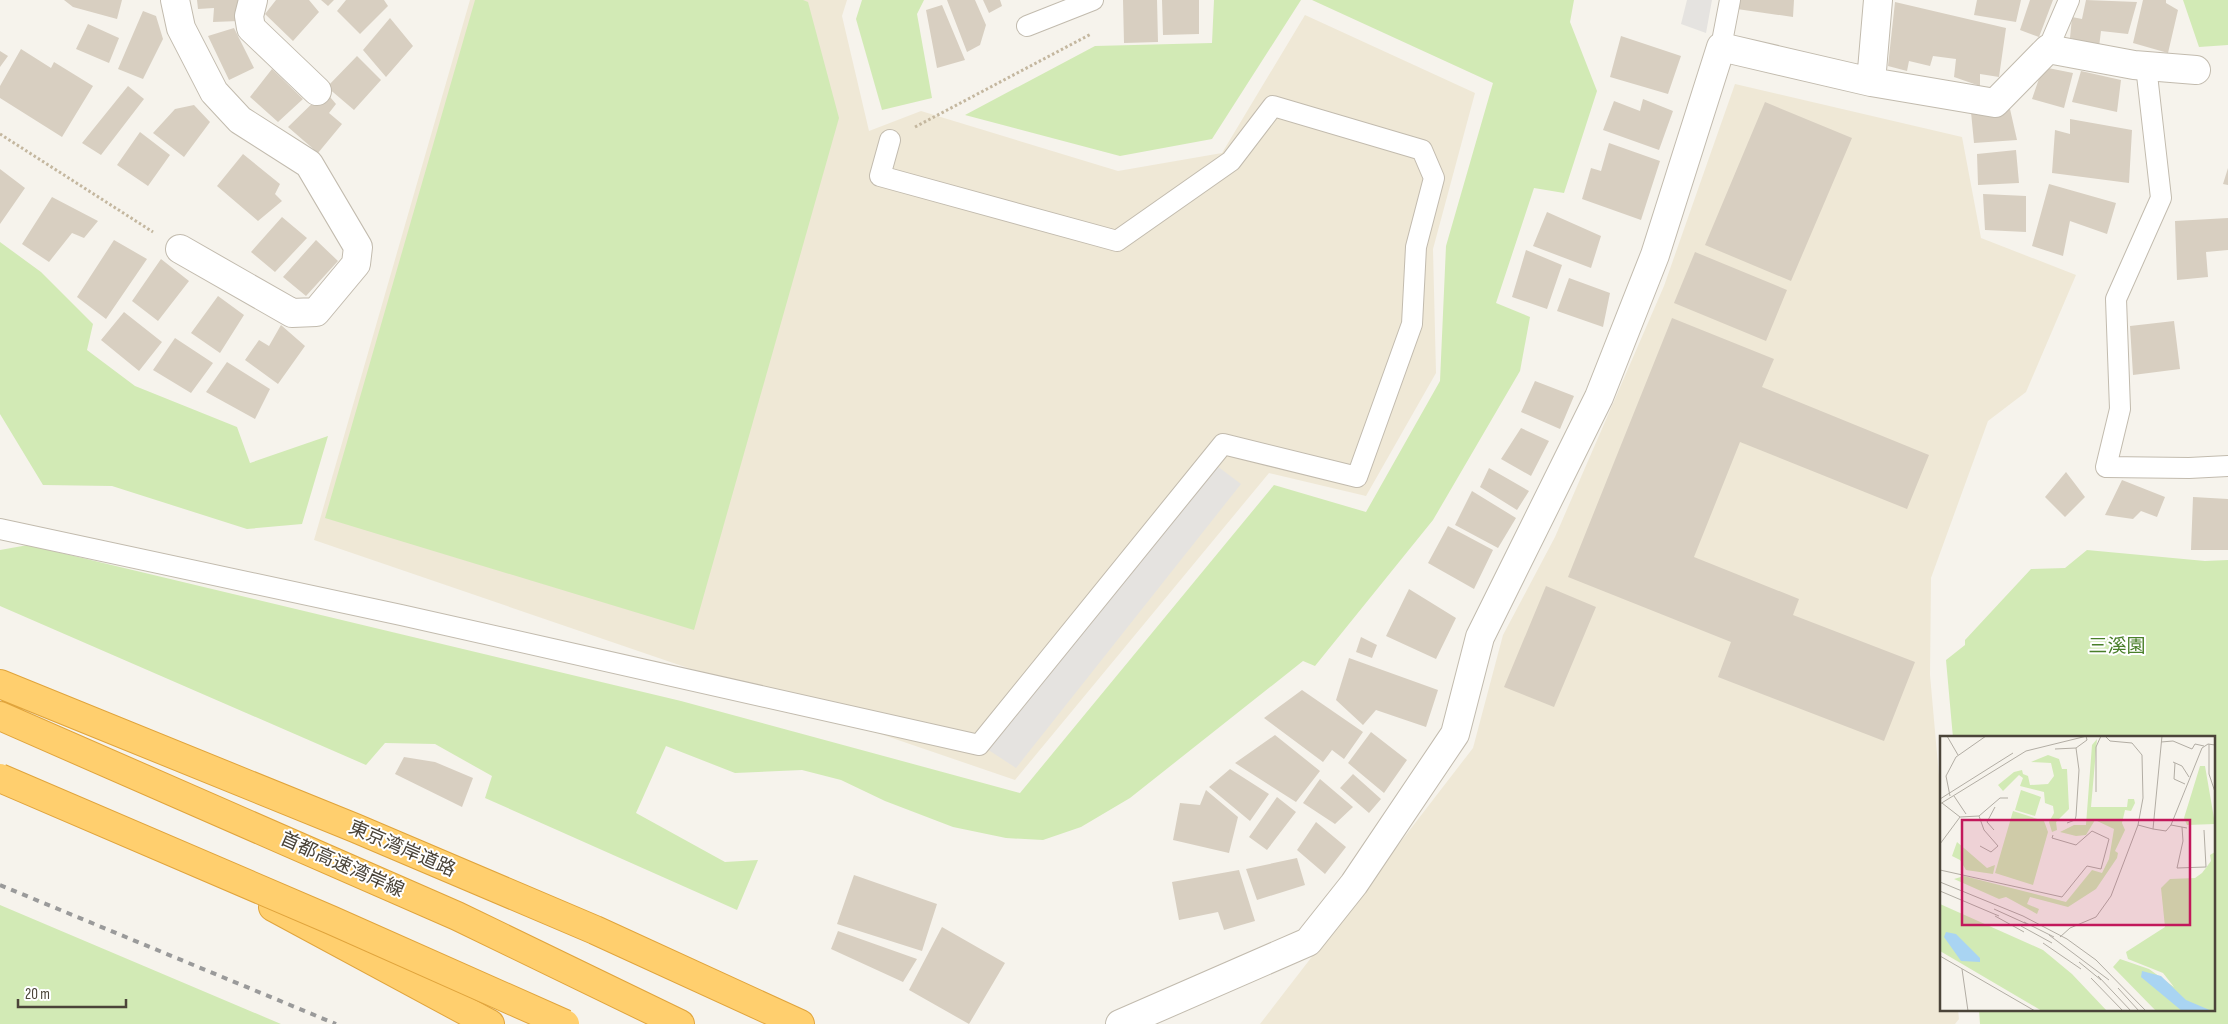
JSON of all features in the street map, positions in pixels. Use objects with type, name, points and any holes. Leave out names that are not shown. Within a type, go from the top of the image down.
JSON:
[{"type":"highway","name":"東京湾岸道路","points":[[0,684],[337,821],[595,930],[800,1024]]},
{"type":"highway","name":"首都高速湾岸線","points":[[0,716],[457,916],[680,1024]]},
{"type":"highway","points":[[0,726],[482,939],[658,1024]]},
{"type":"highway","points":[[0,766],[95,809],[490,1024]]},
{"type":"highway","points":[[0,778],[331,920],[564,1024]]},
{"type":"highway","points":[[0,788],[486,995],[544,1024]]},
{"type":"street","points":[[175,0],[181,28],[214,92],[240,120],[310,164],[358,247],[356,264],[316,312],[292,314],[180,249]]},
{"type":"street","points":[[253,0],[248,16],[251,28],[317,92]]},
{"type":"street","points":[[1871,82],[1878,0]]},
{"type":"street","points":[[1120,1024],[1308,942],[1354,884],[1455,734],[1480,637],[1599,397],[1655,255],[1722,47],[1871,82],[1995,103],[2048,49],[2146,66],[2196,70]]},
{"type":"lane","points":[[1027,26],[1093,0]]},
{"type":"lane","points":[[1722,47],[1730,0]]},
{"type":"lane","points":[[2048,49],[2069,0]]},
{"type":"lane","points":[[2146,66],[2161,198],[2116,299],[2120,409],[2106,467],[2189,468],[2228,466]]},
{"type":"lane","points":[[0,529],[401,615],[979,745],[1223,444],[1357,476],[1412,324],[1416,247],[1434,178],[1422,150],[1273,106],[1231,161],[1117,241],[880,176],[890,140]]},
{"type":"path","points":[[890,140],[1076,42]]},
{"type":"path","points":[[0,134],[180,249]]},
{"type":"shaded area","points":[[470,0],[847,0],[842,16],[869,131],[921,111],[1118,171],[1222,153],[1305,15],[1475,93],[1433,249],[1436,373],[1366,496],[1269,473],[1015,780],[314,540]]},
{"type":"shaded area","points":[[1687,0],[1712,0],[1706,33],[1681,24]]},
{"type":"shaded area","points":[[1735,84],[1962,137],[1981,238],[2076,275],[2026,392],[1988,421],[1931,578],[1930,675],[1940,788],[1940,1012],[1958,1012],[1959,1019],[1955,1024],[1260,1024],[1473,748],[1503,635],[1555,537],[1664,286]]},
{"type":"shaded area","points":[[1217,466],[1241,484],[1016,768],[987,749]]},
{"type":"green space","points":[[475,0],[803,0],[808,2],[839,118],[694,630],[325,518]]},
{"type":"green space","points":[[862,0],[924,0],[917,14],[932,98],[882,110],[856,19]]},
{"type":"green space","points":[[1214,0],[1301,0],[1212,139],[1120,156],[965,115],[1095,46],[1212,43]]},
{"type":"green space","points":[[1312,0],[1574,0],[1570,22],[1597,91],[1564,193],[1534,188],[1496,303],[1530,317],[1520,371],[1433,520],[1315,666],[1303,661],[1130,798],[1081,827],[1043,840],[1006,838],[953,827],[885,801],[841,780],[802,770],[735,773],[666,746],[636,813],[725,862],[758,860],[737,910],[485,798],[492,776],[435,744],[385,743],[366,765],[0,606],[0,550],[28,545],[681,701],[1020,793],[1274,485],[1366,512],[1440,381],[1446,246],[1493,83]]},
{"type":"green space","points":[[2183,0],[2228,0],[2228,45],[2199,47]]},
{"type":"green space","points":[[0,242],[41,272],[93,324],[87,350],[135,386],[237,427],[250,463],[328,436],[302,524],[247,529],[112,486],[43,485],[0,414]]},
{"type":"green space","name":"三溪園","points":[[2087,550],[2205,561],[2228,560],[2228,1024],[1980,1024],[1979,1012],[2216,1012],[2216,736],[1953,736],[1946,660],[1965,645],[1965,640],[2031,569],[2065,568]]},
{"type":"green space","points":[[0,905],[281,1024],[0,1024]]},
{"type":"building","points":[[64,0],[122,0],[117,19],[73,7]]},
{"type":"building","points":[[197,0],[239,0],[239,21],[213,22],[214,8],[198,9]]},
{"type":"building","points":[[276,0],[309,0],[319,12],[293,41],[265,14]]},
{"type":"building","points":[[321,0],[334,0],[328,6]]},
{"type":"building","points":[[346,0],[384,0],[388,6],[360,34],[337,11]]},
{"type":"building","points":[[947,0],[975,0],[986,25],[980,45],[967,52]]},
{"type":"building","points":[[983,0],[1000,0],[1002,6],[989,13]]},
{"type":"building","points":[[1123,0],[1157,0],[1158,42],[1124,43]]},
{"type":"building","points":[[1162,0],[1199,0],[1199,34],[1163,35]]},
{"type":"building","points":[[1738,0],[1794,0],[1793,17],[1737,9]]},
{"type":"building","points":[[1977,0],[2021,0],[2016,22],[1974,15]]},
{"type":"building","points":[[2030,0],[2053,0],[2039,37],[2020,30]]},
{"type":"building","points":[[2086,0],[2137,2],[2128,34],[2101,31],[2099,47],[2070,38],[2072,17],[2082,19]]},
{"type":"building","points":[[2143,0],[2166,0],[2166,3],[2178,10],[2168,53],[2133,43]]},
{"type":"building","points":[[1895,2],[2006,28],[1999,77],[1980,74],[1980,86],[1954,77],[1956,59],[1933,56],[1930,66],[1909,61],[1907,71],[1888,66]]},
{"type":"building","points":[[942,5],[965,60],[937,68],[926,10]]},
{"type":"building","points":[[143,11],[156,16],[163,39],[143,79],[118,69]]},
{"type":"building","points":[[390,18],[413,46],[386,77],[363,50]]},
{"type":"building","points":[[88,24],[119,38],[109,63],[76,49]]},
{"type":"building","points":[[234,28],[254,68],[229,80],[208,36]]},
{"type":"building","points":[[1621,36],[1681,56],[1668,94],[1610,77]]},
{"type":"building","points":[[21,49],[51,68],[54,62],[93,86],[62,137],[0,98],[0,86]]},
{"type":"building","points":[[0,51],[8,56],[0,67]]},
{"type":"building","points":[[357,56],[381,80],[354,110],[327,87]]},
{"type":"building","points":[[2043,67],[2073,73],[2064,108],[2032,99]]},
{"type":"building","points":[[272,69],[303,99],[278,122],[250,97]]},
{"type":"building","points":[[2081,71],[2121,80],[2117,112],[2072,102]]},
{"type":"building","points":[[128,86],[144,99],[101,155],[82,143]]},
{"type":"building","points":[[325,91],[336,104],[329,113],[342,124],[318,153],[288,127]]},
{"type":"building","points":[[1643,99],[1673,111],[1659,150],[1603,130],[1614,101],[1640,111]]},
{"type":"building","points":[[1765,102],[1852,138],[1791,281],[1705,245]]},
{"type":"building","points":[[194,105],[210,122],[184,157],[153,133],[175,109]]},
{"type":"building","points":[[2010,109],[2017,140],[1974,143],[1971,112]]},
{"type":"building","points":[[2070,119],[2132,130],[2129,183],[2052,173],[2055,130],[2070,134]]},
{"type":"building","points":[[140,132],[170,155],[148,186],[117,165]]},
{"type":"building","points":[[1609,143],[1660,161],[1641,220],[1582,199],[1591,168],[1601,171]]},
{"type":"building","points":[[2016,150],[2019,183],[1978,185],[1977,154]]},
{"type":"building","points":[[243,154],[280,184],[275,194],[282,201],[258,221],[217,186]]},
{"type":"building","points":[[2228,168],[2228,185],[2223,184]]},
{"type":"building","points":[[0,169],[25,188],[0,224]]},
{"type":"building","points":[[2049,184],[2116,203],[2107,234],[2070,221],[2063,256],[2032,246]]},
{"type":"building","points":[[1983,194],[2026,196],[2026,232],[1985,230]]},
{"type":"building","points":[[52,197],[98,221],[84,238],[72,233],[49,262],[22,244]]},
{"type":"building","points":[[1547,212],[1601,236],[1591,268],[1533,246]]},
{"type":"building","points":[[282,217],[307,238],[275,272],[251,252]]},
{"type":"building","points":[[2228,218],[2228,250],[2206,252],[2208,277],[2177,280],[2175,221]]},
{"type":"building","points":[[114,240],[147,259],[106,319],[77,297]]},
{"type":"building","points":[[316,240],[338,261],[306,296],[283,277]]},
{"type":"building","points":[[1526,250],[1562,265],[1547,309],[1512,297]]},
{"type":"building","points":[[1695,252],[1787,290],[1766,341],[1674,303]]},
{"type":"building","points":[[161,259],[189,281],[158,321],[132,301]]},
{"type":"building","points":[[1569,278],[1610,293],[1603,327],[1557,311]]},
{"type":"building","points":[[218,296],[244,315],[220,353],[191,333]]},
{"type":"building","points":[[124,312],[162,342],[139,371],[101,340]]},
{"type":"building","points":[[1672,318],[1774,359],[1762,387],[1929,455],[1907,509],[1740,442],[1694,557],[1799,599],[1793,615],[1915,662],[1884,741],[1718,677],[1731,642],[1568,577]]},
{"type":"building","points":[[2174,321],[2180,369],[2133,375],[2130,326]]},
{"type":"building","points":[[281,325],[305,346],[278,384],[245,360],[259,340],[269,346]]},
{"type":"building","points":[[175,338],[213,363],[191,393],[153,370]]},
{"type":"building","points":[[227,362],[270,389],[255,419],[206,392]]},
{"type":"building","points":[[1535,381],[1574,396],[1560,429],[1521,412]]},
{"type":"building","points":[[1521,428],[1549,441],[1531,476],[1501,459]]},
{"type":"building","points":[[1489,468],[1529,491],[1517,510],[1480,487]]},
{"type":"building","points":[[2066,472],[2085,497],[2065,517],[2045,497]]},
{"type":"building","points":[[2122,480],[2165,497],[2157,517],[2141,511],[2133,519],[2105,515]]},
{"type":"building","points":[[1472,491],[1516,518],[1498,548],[1455,525]]},
{"type":"building","points":[[2193,497],[2228,499],[2228,550],[2191,550]]},
{"type":"building","points":[[1448,526],[1493,550],[1474,589],[1428,563]]},
{"type":"building","points":[[1546,586],[1596,607],[1554,707],[1504,687]]},
{"type":"building","points":[[1409,589],[1456,618],[1436,659],[1386,636]]},
{"type":"building","points":[[1361,637],[1377,645],[1372,658],[1356,652]]},
{"type":"building","points":[[1349,658],[1438,690],[1426,727],[1376,710],[1363,725],[1336,700]]},
{"type":"building","points":[[1302,690],[1363,732],[1344,759],[1332,750],[1323,762],[1264,718]]},
{"type":"building","points":[[1371,732],[1407,760],[1384,793],[1348,763]]},
{"type":"building","points":[[1275,735],[1320,771],[1296,802],[1235,763]]},
{"type":"building","points":[[404,757],[435,762],[473,778],[462,807],[395,774]]},
{"type":"building","points":[[1230,769],[1269,794],[1250,821],[1209,787]]},
{"type":"building","points":[[1353,774],[1381,799],[1369,813],[1340,788]]},
{"type":"building","points":[[1320,779],[1353,807],[1335,824],[1303,803]]},
{"type":"building","points":[[1206,790],[1238,817],[1229,853],[1173,840],[1180,803],[1200,805]]},
{"type":"building","points":[[1277,797],[1296,812],[1267,850],[1249,837]]},
{"type":"building","points":[[1316,822],[1346,847],[1325,874],[1297,850]]},
{"type":"building","points":[[1297,858],[1305,885],[1257,900],[1246,869]]},
{"type":"building","points":[[1239,870],[1255,921],[1224,930],[1218,912],[1179,920],[1172,882]]},
{"type":"building","points":[[854,875],[937,904],[922,951],[837,924]]},
{"type":"building","points":[[942,927],[1005,963],[969,1024],[909,990]]},
{"type":"building","points":[[838,931],[917,959],[903,982],[831,949]]},
{"type":"railway","points":[[0,885],[336,1024]]}]
